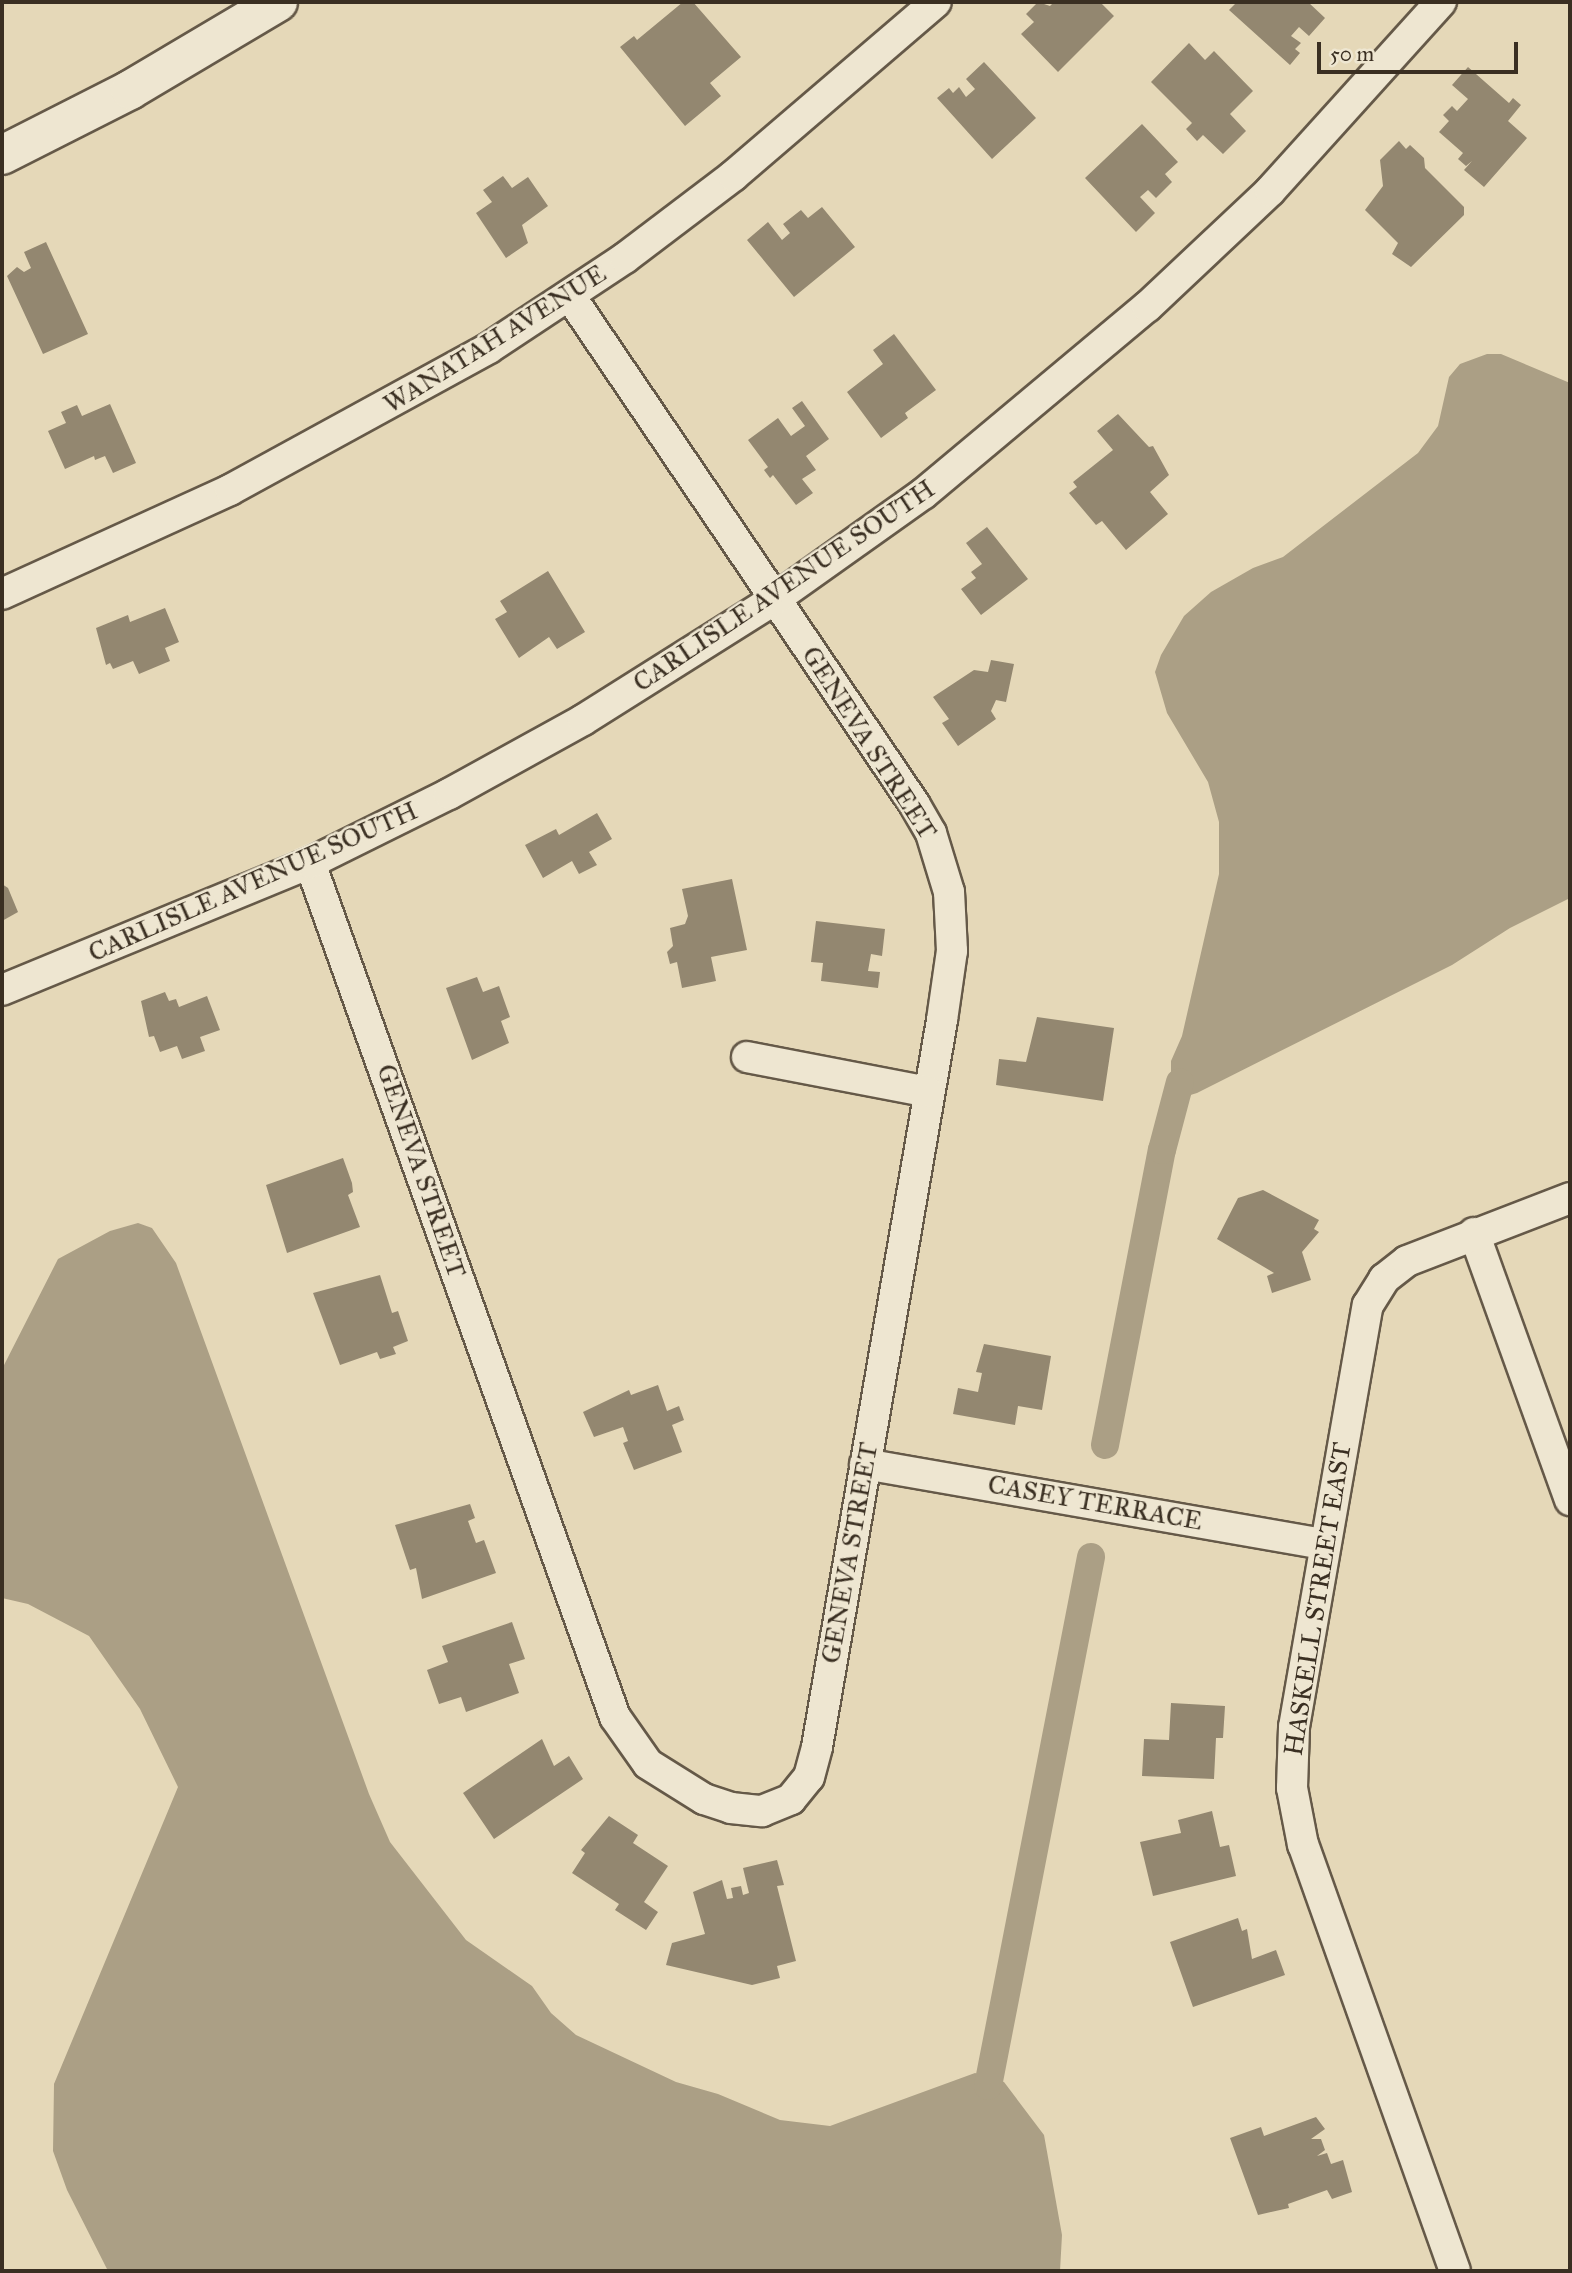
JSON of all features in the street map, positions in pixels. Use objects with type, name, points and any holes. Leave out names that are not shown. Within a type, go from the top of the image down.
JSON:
[{"type":"street","points":[[2,155],[130,90],[278,2]]},
{"type":"street","name":"WANATAH AVENUE","points":[[2,594],[230,490],[324,441],[489,348],[570,296],[733,176],[936,2]]},
{"type":"street","name":"CARLISLE AVENUE SOUTH","points":[[2,990],[310,863],[583,720],[775,599],[945,477],[1147,307],[1270,191],[1441,2]]},
{"type":"street","name":"GENEVA STREET","points":[[310,863],[615,1717],[648,1764],[705,1798],[732,1808],[762,1811],[790,1799],[809,1777],[952,951],[951,911],[943,864],[915,805],[570,296]]},
{"type":"street","points":[[747,1057],[928,1092]]},
{"type":"street","name":"HASKELL STREET EAST","points":[[1455,2271],[1337,1945],[1296,1816],[1294,1727],[1368,1305],[1384,1279],[1407,1261],[1570,1198]]},
{"type":"street","points":[[1474,1233],[1570,1500]]},
{"type":"street","name":"CASEY TERRACE","points":[[864,1464],[1324,1544]]},
{"type":"shaded area","points":[[1487,354],[1501,354],[1570,383],[1570,898],[1510,928],[1452,965],[1197,1093],[1184,1097],[1171,1092],[1171,1061],[1182,1036],[1219,874],[1219,822],[1208,782],[1167,713],[1155,672],[1161,655],[1184,616],[1211,592],[1253,568],[1283,557],[1418,453],[1438,426],[1449,377],[1460,364]]},
{"type":"shaded area","points":[[138,1223],[152,1228],[176,1263],[369,1794],[390,1842],[466,1940],[532,1986],[551,2013],[576,2035],[676,2082],[718,2094],[780,2120],[830,2126],[975,2073],[1004,2082],[1044,2135],[1062,2235],[1060,2271],[108,2271],[67,2190],[53,2151],[54,2084],[178,1787],[140,1709],[89,1636],[28,1604],[2,1598],[2,1369],[58,1259],[110,1231]]},
{"type":"building","points":[[683,2],[693,2],[741,57],[710,83],[721,96],[685,126],[620,47],[634,36],[637,40]]},
{"type":"building","points":[[1038,2],[1050,6],[1054,2],[1100,2],[1114,16],[1058,72],[1021,34],[1034,22],[1026,14]]},
{"type":"building","points":[[1237,2],[1308,2],[1325,18],[1309,36],[1299,27],[1291,36],[1301,43],[1295,49],[1300,53],[1290,65],[1229,10]]},
{"type":"building","points":[[1189,43],[1205,60],[1214,51],[1253,91],[1230,114],[1246,131],[1223,154],[1203,135],[1197,141],[1186,129],[1192,123],[1151,82]]},
{"type":"building","points":[[984,62],[1036,118],[992,159],[937,98],[949,88],[953,93],[959,87],[966,97],[975,89],[966,79]]},
{"type":"building","points":[[1468,67],[1509,103],[1513,98],[1521,105],[1508,121],[1527,138],[1484,187],[1464,170],[1472,161],[1466,166],[1458,159],[1463,153],[1439,132],[1449,121],[1443,115],[1452,106],[1457,111],[1468,99],[1452,85]]},
{"type":"building","points":[[1142,124],[1178,162],[1165,174],[1172,182],[1156,198],[1148,190],[1140,197],[1155,213],[1136,232],[1085,178]]},
{"type":"building","points":[[1399,141],[1406,149],[1410,145],[1424,158],[1425,168],[1464,207],[1464,215],[1411,267],[1392,254],[1398,243],[1365,210],[1383,186],[1380,160]]},
{"type":"building","points":[[503,176],[512,188],[528,177],[548,206],[522,225],[528,243],[506,258],[476,213],[492,202],[483,190]]},
{"type":"building","points":[[822,207],[855,247],[794,297],[747,240],[768,222],[782,240],[790,233],[783,224],[801,210],[808,218]]},
{"type":"building","points":[[46,242],[88,334],[43,354],[7,276],[17,267],[24,272],[31,268],[24,252]]},
{"type":"building","points":[[894,334],[936,390],[905,413],[908,418],[881,438],[847,392],[883,364],[873,350]]},
{"type":"building","points":[[802,401],[829,439],[806,456],[816,470],[802,479],[813,493],[796,505],[773,475],[770,478],[764,470],[768,467],[748,440],[778,418],[791,436],[805,426],[792,408]]},
{"type":"building","points":[[110,404],[136,463],[113,473],[105,456],[95,460],[94,456],[65,469],[48,431],[66,423],[61,412],[77,405],[82,416]]},
{"type":"building","points":[[1118,414],[1149,447],[1153,446],[1169,475],[1150,492],[1168,514],[1126,550],[1102,521],[1096,525],[1069,493],[1077,487],[1073,482],[1113,450],[1097,431]]},
{"type":"building","points":[[987,527],[1028,579],[981,615],[961,589],[976,578],[971,572],[982,564],[966,543]]},
{"type":"building","points":[[548,571],[585,632],[557,649],[549,637],[519,658],[495,619],[507,612],[500,601]]},
{"type":"building","points":[[165,608],[179,642],[165,648],[170,661],[139,674],[133,661],[113,669],[110,663],[106,665],[96,628],[128,615],[130,622]]},
{"type":"building","points":[[991,660],[1014,664],[1006,702],[996,700],[991,711],[996,719],[958,746],[942,723],[949,719],[933,697],[974,670],[988,672]]},
{"type":"building","points":[[597,813],[612,839],[589,852],[597,865],[579,874],[572,861],[543,878],[525,845],[556,829],[559,835]]},
{"type":"building","points":[[732,879],[747,950],[711,957],[716,981],[682,988],[677,962],[670,964],[667,952],[673,946],[670,928],[685,924],[688,916],[682,889]]},
{"type":"building","points":[[2,884],[8,888],[18,912],[2,921]]},
{"type":"building","points":[[816,921],[885,929],[882,956],[871,954],[868,971],[880,972],[878,988],[821,981],[823,963],[811,962]]},
{"type":"building","points":[[477,977],[483,992],[499,986],[510,1017],[501,1021],[509,1043],[472,1060],[446,988]]},
{"type":"building","points":[[165,992],[169,1001],[176,999],[179,1007],[207,996],[220,1030],[200,1037],[205,1051],[182,1059],[177,1046],[160,1052],[154,1036],[149,1037],[141,1001]]},
{"type":"building","points":[[1037,1017],[1114,1028],[1103,1101],[996,1085],[999,1059],[1026,1062]]},
{"type":"building","points":[[343,1158],[352,1183],[353,1192],[348,1195],[360,1227],[287,1253],[266,1185]]},
{"type":"building","points":[[1263,1190],[1319,1220],[1314,1229],[1319,1232],[1302,1252],[1311,1280],[1272,1293],[1267,1276],[1274,1273],[1217,1239],[1238,1198]]},
{"type":"building","points":[[380,1275],[392,1313],[398,1311],[408,1341],[393,1347],[396,1354],[380,1359],[377,1352],[340,1365],[313,1293]]},
{"type":"building","points":[[984,1344],[1051,1356],[1042,1410],[1018,1406],[1015,1425],[953,1414],[958,1388],[978,1392],[982,1373],[976,1372]]},
{"type":"building","points":[[658,1385],[667,1411],[679,1406],[684,1420],[672,1425],[682,1452],[634,1470],[623,1443],[628,1441],[623,1427],[594,1437],[583,1412],[629,1390],[631,1395]]},
{"type":"building","points":[[470,1504],[475,1518],[468,1521],[476,1543],[484,1540],[496,1573],[422,1599],[416,1568],[410,1570],[395,1525]]},
{"type":"building","points":[[512,1622],[525,1659],[509,1664],[519,1693],[466,1712],[461,1697],[439,1704],[427,1670],[448,1662],[442,1646]]},
{"type":"building","points":[[1171,1703],[1225,1706],[1223,1738],[1216,1738],[1214,1779],[1142,1776],[1144,1739],[1169,1740]]},
{"type":"building","points":[[542,1739],[554,1766],[569,1756],[583,1779],[494,1839],[463,1793]]},
{"type":"building","points":[[1212,1811],[1220,1847],[1229,1845],[1236,1876],[1153,1896],[1140,1842],[1181,1833],[1178,1820]]},
{"type":"building","points":[[609,1816],[638,1835],[633,1843],[668,1866],[644,1902],[658,1912],[646,1930],[615,1910],[619,1904],[572,1873],[585,1853],[581,1850]]},
{"type":"building","points":[[777,1860],[784,1885],[777,1886],[796,1961],[777,1966],[780,1978],[752,1985],[666,1965],[672,1943],[705,1934],[693,1892],[722,1880],[727,1899],[733,1898],[731,1888],[741,1886],[743,1895],[749,1893],[743,1868]]},
{"type":"building","points":[[1238,1918],[1242,1931],[1247,1929],[1252,1959],[1276,1950],[1285,1975],[1193,2007],[1170,1942]]},
{"type":"building","points":[[1316,2117],[1325,2129],[1311,2139],[1321,2139],[1325,2150],[1317,2156],[1327,2153],[1331,2164],[1343,2160],[1352,2192],[1332,2199],[1327,2190],[1288,2204],[1289,2208],[1258,2215],[1230,2138],[1261,2127],[1264,2136]]},
{"type":"waterway","points":[[1105,1445],[1162,1150],[1180,1082]]},
{"type":"waterway","points":[[988,2086],[1091,1557]]}]
